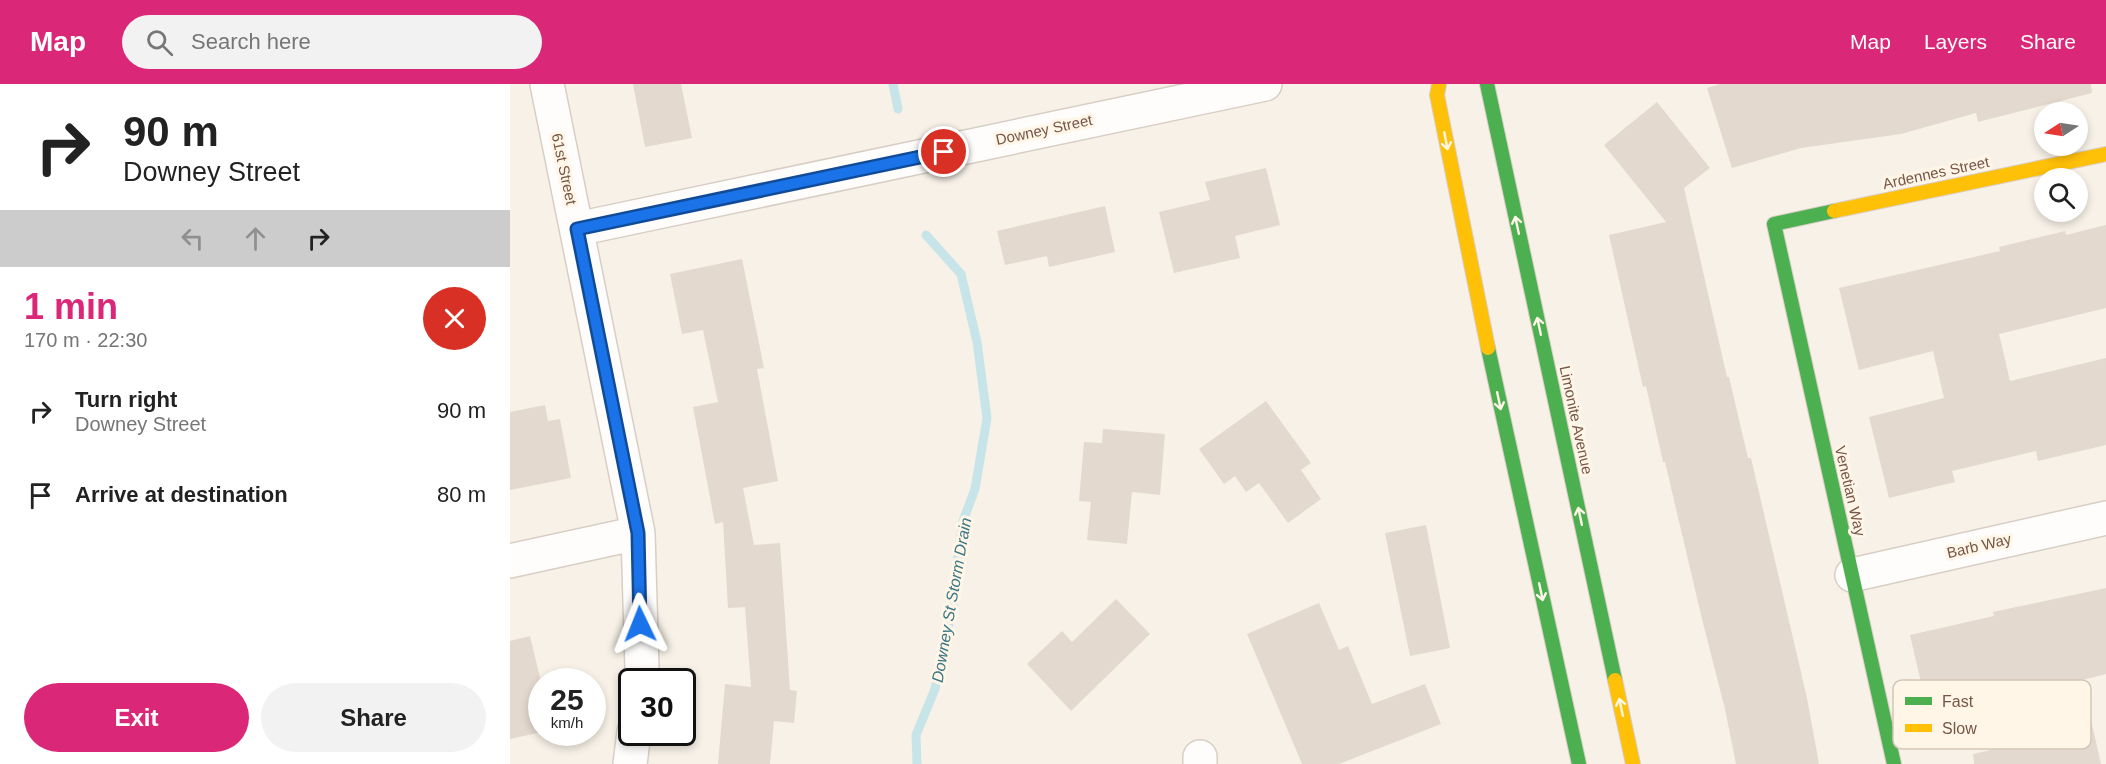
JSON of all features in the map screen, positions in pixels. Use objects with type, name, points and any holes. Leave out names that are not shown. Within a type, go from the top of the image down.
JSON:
[{"type":"main road","points":[[1439,84],[1437,95],[1487,344],[1579,764]]},
{"type":"main road","name":"Limonite Avenue","points":[[1486,84],[1634,764]]},
{"type":"main road","name":"Ardennes Street","points":[[1774,224],[2106,154]]},
{"type":"main road","name":"Venetian Way","points":[[1774,224],[1894,764]]},
{"type":"street","name":"61st Street","points":[[547,84],[638,533],[642,668]]},
{"type":"street","name":"Downey Street","points":[[577,229],[1265,84]]},
{"type":"street","name":"Barb Way","points":[[1852,575],[2106,518]]},
{"type":"street","points":[[510,561],[638,533]]},
{"type":"street","points":[[630,764],[632,746]]},
{"type":"building","points":[[633,84],[681,84],[692,138],[645,147]]},
{"type":"building","points":[[1720,84],[2091,84],[2092,93],[2057,102],[2034,102],[2034,108],[1978,122],[1976,113],[1901,134],[1801,148],[1732,168],[1707,88]]},
{"type":"building","points":[[1657,102],[1710,168],[1684,188],[1727,377],[1729,377],[1748,458],[1751,458],[1807,698],[1819,764],[1736,764],[1725,709],[1665,462],[1663,462],[1646,386],[1643,387],[1609,235],[1666,222],[1604,145]]},
{"type":"building","points":[[1266,168],[1280,225],[1235,236],[1240,258],[1174,273],[1159,212],[1210,200],[1205,182]]},
{"type":"building","points":[[1105,206],[1115,252],[1049,267],[1047,256],[1005,265],[997,231]]},
{"type":"building","points":[[2106,225],[2106,308],[1999,334],[2010,381],[2106,358],[2106,445],[2038,461],[2036,451],[1952,471],[1955,482],[1889,498],[1869,417],[1944,398],[1933,351],[1859,370],[1839,288],[2000,251],[1999,247],[2065,231],[2066,235]]},
{"type":"building","points":[[742,259],[764,368],[757,369],[778,481],[743,488],[754,545],[780,543],[790,690],[797,691],[794,723],[774,721],[770,764],[718,764],[725,684],[751,687],[745,607],[728,608],[723,522],[715,524],[693,407],[718,402],[703,330],[682,334],[670,274]]},
{"type":"building","points":[[1266,401],[1311,463],[1301,470],[1321,499],[1288,523],[1259,483],[1246,492],[1235,476],[1224,484],[1199,449]]},
{"type":"building","points":[[545,405],[548,421],[560,419],[571,478],[510,490],[510,412]]},
{"type":"building","points":[[1103,429],[1165,434],[1160,495],[1132,492],[1127,544],[1087,540],[1091,502],[1079,501],[1084,442],[1102,443]]},
{"type":"building","points":[[1426,525],[1450,648],[1410,656],[1385,533]]},
{"type":"building","points":[[2106,588],[2106,674],[2082,680],[1920,680],[1910,635],[1994,616],[1993,612]]},
{"type":"building","points":[[1116,599],[1150,634],[1071,711],[1027,664],[1062,631],[1072,642]]},
{"type":"building","points":[[1319,603],[1339,650],[1348,646],[1372,704],[1425,684],[1441,724],[1339,764],[1302,764],[1247,634]]},
{"type":"building","points":[[530,636],[538,668],[528,668],[528,735],[510,739],[510,641]]},
{"type":"building","points":[[2091,720],[2101,764],[1974,764],[1973,754],[1995,749],[2091,749]]},
{"type":"waterway","name":"Downey St Storm Drain","points":[[893,84],[898,109]]},
{"type":"waterway","name":"Downey St Storm Drain","points":[[917,764],[916,735],[935,689],[954,601],[963,521],[975,489],[987,418],[977,342],[961,274],[926,235]]},
{"type":"traffic: fast","points":[[1487,84],[1615,680]]},
{"type":"traffic: fast","points":[[1834,211],[1774,224],[1894,764]]},
{"type":"traffic: fast","points":[[1488,348],[1579,764]]},
{"type":"traffic: slow","points":[[1439,84],[1437,95],[1488,348]]},
{"type":"traffic: slow","points":[[1834,211],[2106,154]]},
{"type":"traffic: slow","points":[[1615,680],[1633,764]]},
{"type":"route","points":[[640,624],[638,533],[577,229],[944,152]]}]
